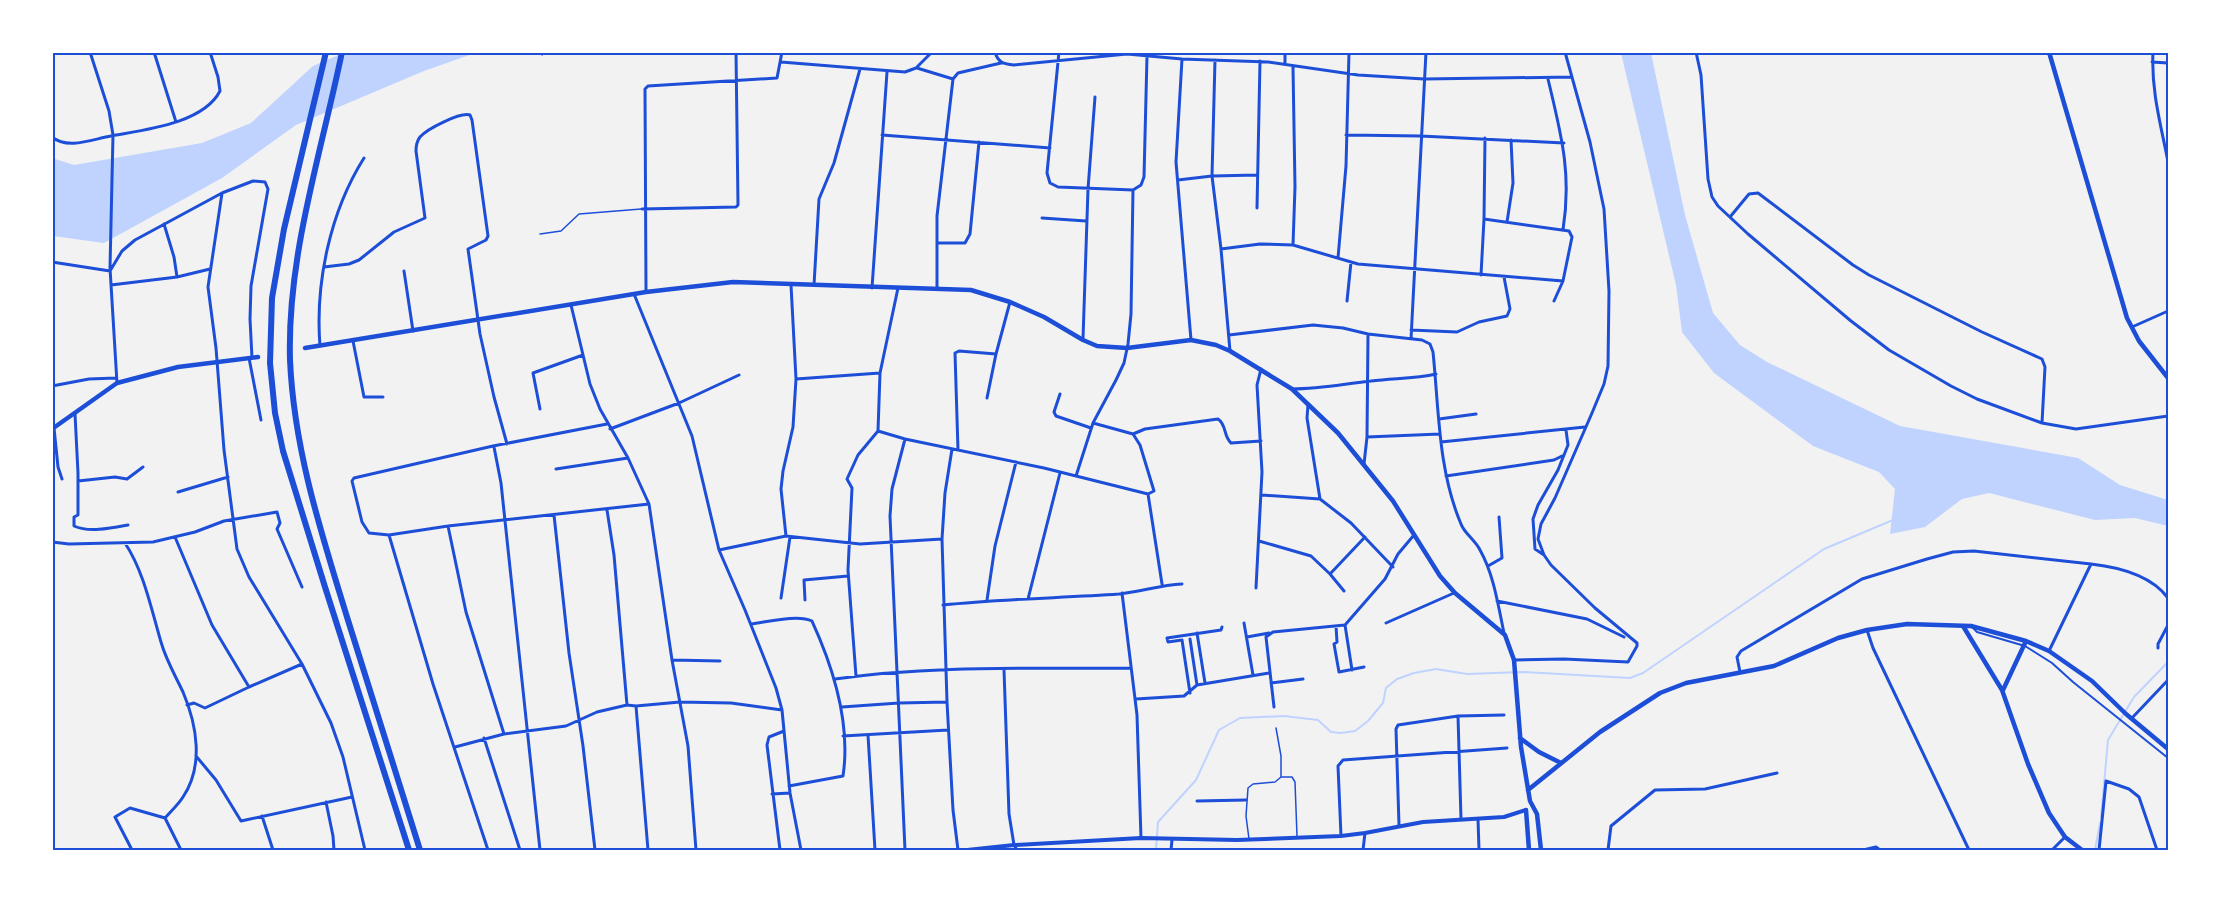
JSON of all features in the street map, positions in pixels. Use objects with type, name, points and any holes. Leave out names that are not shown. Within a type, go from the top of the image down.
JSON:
[{"type":"highway","points":[[326,52],[284,229],[272,298],[270,363],[275,413],[283,451],[324,587],[398,814],[407,850]]},
{"type":"highway","points":[[342,52],[301,232],[290,361],[299,449],[320,530],[420,850]]},
{"type":"main road","points":[[2049,52],[2116,285],[2131,327],[2155,363],[2169,378]]},
{"type":"main road","points":[[305,348],[646,292],[733,282],[872,288],[937,287],[971,290],[1010,302],[1044,317],[1097,346],[1127,348],[1191,340],[1216,345],[1230,351],[1292,389],[1338,433],[1393,501],[1440,576],[1455,593],[1504,635],[1514,662],[1520,738],[1530,801],[1535,808],[1540,850]]},
{"type":"main road","points":[[53,429],[117,380],[177,367],[253,358]]},
{"type":"main road","points":[[1528,790],[1600,732],[1660,693],[1686,683],[1774,666],[1838,638],[1867,630],[1918,623],[1971,626],[2049,651],[2078,669],[2169,749]]},
{"type":"main road","points":[[1963,626],[2002,690],[2049,813],[2065,837],[2080,849]]},
{"type":"main road","points":[[2002,690],[2026,644]]},
{"type":"main road","points":[[1520,738],[1539,752],[1561,763]]},
{"type":"main road","points":[[1529,850],[1526,810],[1530,801]]},
{"type":"main road","points":[[1526,810],[1535,808]]},
{"type":"street","points":[[52,386],[89,379],[117,380],[110,271],[113,137],[109,111],[90,52]]},
{"type":"street","points":[[154,52],[176,123]]},
{"type":"street","points":[[52,137],[73,143],[151,130],[176,123],[211,102],[220,91],[210,52]]},
{"type":"street","points":[[643,209],[736,207],[738,205],[736,52]]},
{"type":"street","points":[[646,292],[643,209],[645,88],[777,78],[782,52]]},
{"type":"street","points":[[781,62],[905,72],[916,68],[932,52]]},
{"type":"street","points":[[995,52],[1001,63]]},
{"type":"street","points":[[1059,52],[1048,180],[1058,187],[1088,189],[1133,190],[1141,185],[1144,177],[1147,56]]},
{"type":"street","points":[[1285,52],[1285,64]]},
{"type":"street","points":[[1338,258],[1349,52]]},
{"type":"street","points":[[1411,339],[1426,52]]},
{"type":"street","points":[[1544,555],[1538,539],[1541,524],[1555,498],[1606,376],[1610,337],[1604,209],[1565,52]]},
{"type":"street","points":[[1696,52],[1701,75],[1710,189],[1715,202],[1763,248],[1851,321],[1889,350],[1977,399],[2042,423],[2076,429],[2169,416]]},
{"type":"street","points":[[2153,52],[2154,96],[2169,162]]},
{"type":"street","points":[[937,287],[937,216],[953,79],[957,73],[1001,63],[1014,65],[1127,54],[1285,64],[1293,67],[1348,73],[1424,79],[1572,77]]},
{"type":"street","points":[[1182,59],[1176,162],[1191,340]]},
{"type":"street","points":[[1215,60],[1212,176],[1230,351]]},
{"type":"street","points":[[1257,208],[1260,62]]},
{"type":"street","points":[[2152,62],[2169,63]]},
{"type":"street","points":[[1293,67],[1295,188],[1293,245]]},
{"type":"street","points":[[916,68],[953,79]]},
{"type":"street","points":[[814,285],[819,199],[834,163],[860,69]]},
{"type":"street","points":[[872,288],[887,72]]},
{"type":"street","points":[[1548,79],[1564,143],[1567,192],[1563,230]]},
{"type":"street","points":[[1083,340],[1086,221],[1095,97]]},
{"type":"street","points":[[324,267],[349,264],[359,260],[394,232],[425,218],[416,151],[417,143],[427,132],[459,114],[470,115],[488,236],[486,240],[468,249],[490,382],[507,444]]},
{"type":"street","points":[[882,135],[1050,148]]},
{"type":"street","points":[[1346,135],[1485,138],[1564,143]]},
{"type":"street","points":[[1481,275],[1485,138]]},
{"type":"street","points":[[1507,222],[1513,183],[1511,140]]},
{"type":"street","points":[[937,243],[965,243],[970,234],[979,142]]},
{"type":"street","points":[[320,346],[320,298],[324,267],[342,202],[364,158]]},
{"type":"street","points":[[1178,180],[1212,176],[1257,175]]},
{"type":"street","points":[[110,271],[127,246],[164,224],[222,193],[253,181],[265,182],[268,189],[251,286],[249,319],[261,420]]},
{"type":"street","points":[[1076,476],[1091,428],[1124,363],[1127,348],[1131,314],[1133,190]]},
{"type":"street","points":[[222,193],[208,287],[237,549],[245,569],[302,664],[331,723],[344,757],[365,850]]},
{"type":"street","points":[[1730,217],[1749,194],[1758,193],[1869,275],[1982,332],[2042,359],[2045,367],[2042,423]]},
{"type":"street","points":[[1042,218],[1086,221]]},
{"type":"street","points":[[1484,219],[1569,231],[1572,237],[1563,281],[1554,301]]},
{"type":"street","points":[[164,224],[174,257],[177,277]]},
{"type":"street","points":[[1221,249],[1260,244],[1293,245],[1351,262],[1563,281]]},
{"type":"street","points":[[52,262],[110,271]]},
{"type":"street","points":[[1347,300],[1351,262]]},
{"type":"street","points":[[111,285],[177,277],[210,269]]},
{"type":"street","points":[[404,271],[413,331]]},
{"type":"street","points":[[1411,330],[1457,332],[1479,322],[1507,316],[1510,309],[1504,277]]},
{"type":"street","points":[[781,598],[788,537],[782,489],[783,471],[793,427],[796,379],[791,284]]},
{"type":"street","points":[[856,676],[848,576],[852,488],[847,482],[847,477],[858,455],[878,431],[880,373],[898,288]]},
{"type":"street","points":[[634,294],[679,403],[698,460],[719,550],[776,688],[782,711],[789,786],[801,850]]},
{"type":"street","points":[[987,398],[1010,302]]},
{"type":"street","points":[[571,305],[590,384],[607,424],[628,458],[649,504],[672,660],[688,746],[696,850]]},
{"type":"street","points":[[2131,327],[2169,311]]},
{"type":"street","points":[[1229,335],[1313,325],[1427,341],[1432,347],[1436,374],[1440,434],[1446,476],[1461,527],[1479,548],[1488,567],[1504,635]]},
{"type":"street","points":[[1364,464],[1367,437],[1368,334]]},
{"type":"street","points":[[353,341],[364,397],[382,397]]},
{"type":"street","points":[[958,450],[955,353],[959,351],[996,354]]},
{"type":"street","points":[[540,409],[533,373],[583,355]]},
{"type":"street","points":[[1256,588],[1262,495],[1257,385],[1260,369]]},
{"type":"street","points":[[796,379],[880,373]]},
{"type":"street","points":[[1292,389],[1368,381],[1407,380],[1436,374]]},
{"type":"street","points":[[610,429],[679,403],[739,375]]},
{"type":"street","points":[[1060,394],[1054,412],[1056,416],[1091,428]]},
{"type":"street","points":[[1308,403],[1307,418],[1320,499]]},
{"type":"street","points":[[75,414],[78,515],[74,519],[74,527],[101,529],[128,525]]},
{"type":"street","points":[[1439,419],[1476,414]]},
{"type":"street","points":[[1093,423],[1133,434],[1145,429],[1218,419],[1224,425],[1227,439],[1231,443],[1261,441]]},
{"type":"street","points":[[607,424],[493,446],[353,479],[362,522],[366,530],[373,534],[389,535],[448,526],[649,504]]},
{"type":"street","points":[[1441,442],[1585,427]]},
{"type":"street","points":[[53,429],[58,467],[62,479]]},
{"type":"street","points":[[1514,662],[1564,659],[1630,660],[1637,643],[1595,608],[1544,555],[1535,549],[1533,519],[1568,445],[1566,430]]},
{"type":"street","points":[[878,431],[1148,494],[1154,491],[1140,445],[1133,434]]},
{"type":"street","points":[[1367,437],[1440,434]]},
{"type":"street","points":[[905,439],[892,489],[891,542],[906,850]]},
{"type":"street","points":[[493,446],[501,483],[540,850]]},
{"type":"street","points":[[952,449],[945,493],[942,539],[948,730],[952,810],[957,850]]},
{"type":"street","points":[[1446,476],[1554,460],[1562,456]]},
{"type":"street","points":[[556,469],[628,458]]},
{"type":"street","points":[[987,600],[995,546],[1016,462]]},
{"type":"street","points":[[78,481],[115,477],[127,479],[143,467]]},
{"type":"street","points":[[1028,598],[1060,473]]},
{"type":"street","points":[[178,492],[228,477]]},
{"type":"street","points":[[1148,494],[1162,585]]},
{"type":"street","points":[[1262,495],[1320,499],[1351,523],[1392,567]]},
{"type":"street","points":[[607,510],[614,555],[627,705]]},
{"type":"street","points":[[52,542],[69,544],[153,542],[235,519],[277,512],[280,523],[277,529],[279,538],[302,587]]},
{"type":"street","points":[[554,515],[594,850]]},
{"type":"street","points":[[1488,567],[1502,558],[1499,517]]},
{"type":"street","points":[[448,526],[466,612],[504,734]]},
{"type":"street","points":[[1247,637],[1345,625],[1392,567],[1398,554],[1415,533]]},
{"type":"street","points":[[389,535],[433,684],[488,850]]},
{"type":"street","points":[[175,537],[212,626],[249,687]]},
{"type":"street","points":[[719,550],[788,537],[860,544],[942,539]]},
{"type":"street","points":[[1330,574],[1365,537]]},
{"type":"street","points":[[1259,541],[1308,554],[1330,574],[1344,591]]},
{"type":"street","points":[[125,543],[135,559],[165,656],[187,705],[195,734],[196,756],[189,787],[182,799],[165,818]]},
{"type":"street","points":[[1741,673],[1737,657],[1741,651],[1850,586],[1869,576],[1953,552],[1974,551],[2091,564],[2130,572],[2160,589],[2169,598]]},
{"type":"street","points":[[2049,651],[2091,564]]},
{"type":"street","points":[[805,600],[804,580],[848,576]]},
{"type":"street","points":[[943,605],[987,600],[1122,593],[1162,585],[1182,584]]},
{"type":"street","points":[[1122,593],[1136,699],[1142,838]]},
{"type":"street","points":[[1386,623],[1455,593]]},
{"type":"street","points":[[1497,601],[1587,619],[1624,637]]},
{"type":"street","points":[[751,624],[811,620],[835,679],[842,707],[843,776],[789,786]]},
{"type":"street","points":[[1244,623],[1253,675]]},
{"type":"street","points":[[1345,625],[1352,670]]},
{"type":"street","points":[[2158,648],[2169,625]]},
{"type":"street","points":[[1336,626],[1337,642],[1334,644],[1339,672],[1364,667]]},
{"type":"street","points":[[1190,693],[1181,638],[1221,630],[1222,627]]},
{"type":"street","points":[[1867,630],[1873,648],[1969,850]]},
{"type":"street","points":[[1197,633],[1205,683]]},
{"type":"street","points":[[1270,633],[1265,640],[1274,707]]},
{"type":"street","points":[[1190,639],[1197,685]]},
{"type":"street","points":[[2026,644],[2169,758]]},
{"type":"street","points":[[672,660],[720,661]]},
{"type":"street","points":[[187,705],[194,703],[205,708],[302,664]]},
{"type":"street","points":[[835,679],[946,669],[1131,668]]},
{"type":"street","points":[[1004,669],[1010,814],[1014,845],[1017,850]]},
{"type":"street","points":[[1136,699],[1184,696],[1197,685],[1269,673]]},
{"type":"street","points":[[1271,683],[1302,679]]},
{"type":"street","points":[[2132,718],[2169,680]]},
{"type":"street","points":[[455,747],[504,734],[566,726],[597,712],[627,705],[731,702],[782,711]]},
{"type":"street","points":[[842,707],[947,702]]},
{"type":"street","points":[[636,706],[648,850]]},
{"type":"street","points":[[1399,825],[1396,729],[1400,724],[1458,716],[1504,715]]},
{"type":"street","points":[[1458,716],[1461,820]]},
{"type":"street","points":[[843,736],[948,730]]},
{"type":"street","points":[[780,850],[767,740],[774,734],[784,731]]},
{"type":"street","points":[[868,735],[875,850]]},
{"type":"street","points":[[484,738],[519,850]]},
{"type":"street","points":[[1341,836],[1340,763],[1346,759],[1507,748]]},
{"type":"street","points":[[196,756],[212,775],[241,822],[352,797]]},
{"type":"street","points":[[1608,850],[1611,826],[1655,790],[1705,789],[1777,773]]},
{"type":"street","points":[[2098,850],[2106,781],[2129,789],[2139,797],[2157,850]]},
{"type":"street","points":[[772,794],[790,793]]},
{"type":"street","points":[[1197,801],[1246,800]]},
{"type":"street","points":[[326,802],[334,850]]},
{"type":"street","points":[[132,850],[115,819],[116,816],[130,808],[165,818],[181,850]]},
{"type":"street","points":[[967,850],[1142,838],[1249,840],[1341,836],[1423,822],[1512,816],[1526,810]]},
{"type":"street","points":[[262,816],[273,850]]},
{"type":"street","points":[[1478,819],[1479,850]]},
{"type":"street","points":[[1363,850],[1365,833]]},
{"type":"street","points":[[2052,850],[2065,837]]},
{"type":"street","points":[[1170,840],[1171,850]]},
{"type":"street","points":[[1863,850],[1876,847],[1880,850]]},
{"type":"lane","points":[[540,234],[561,231],[579,213],[643,209]]},
{"type":"lane","points":[[1275,728],[1281,756],[1281,777]]},
{"type":"lane","points":[[1249,840],[1246,800],[1248,788],[1251,785],[1275,782],[1281,777],[1292,777],[1295,782],[1297,837]]},
{"type":"water","points":[[343,53],[475,53],[424,71],[296,125],[222,178],[104,243],[53,236],[52,158],[74,165],[202,143],[251,123],[313,66]]},
{"type":"water","points":[[1621,53],[1651,53],[1685,215],[1713,313],[1740,345],[1767,362],[1900,426],[2078,458],[2120,485],[2168,500],[2168,526],[2135,518],[2095,520],[1989,493],[1962,499],[1925,527],[1890,534],[1895,489],[1879,472],[1813,446],[1714,373],[1682,332],[1676,285]]},
{"type":"waterway","points":[[1156,850],[1158,822],[1196,780],[1219,730],[1240,718],[1284,716],[1318,720],[1331,732],[1355,731],[1368,721],[1383,703],[1386,688],[1397,679],[1436,669],[1467,674],[1522,672],[1630,678],[1643,673],[1824,549],[1893,520]]},
{"type":"waterway","points":[[2101,817],[2108,740],[2134,697],[2168,662]]},
{"type":"waterway","points":[[2095,850],[2100,823]]}]
